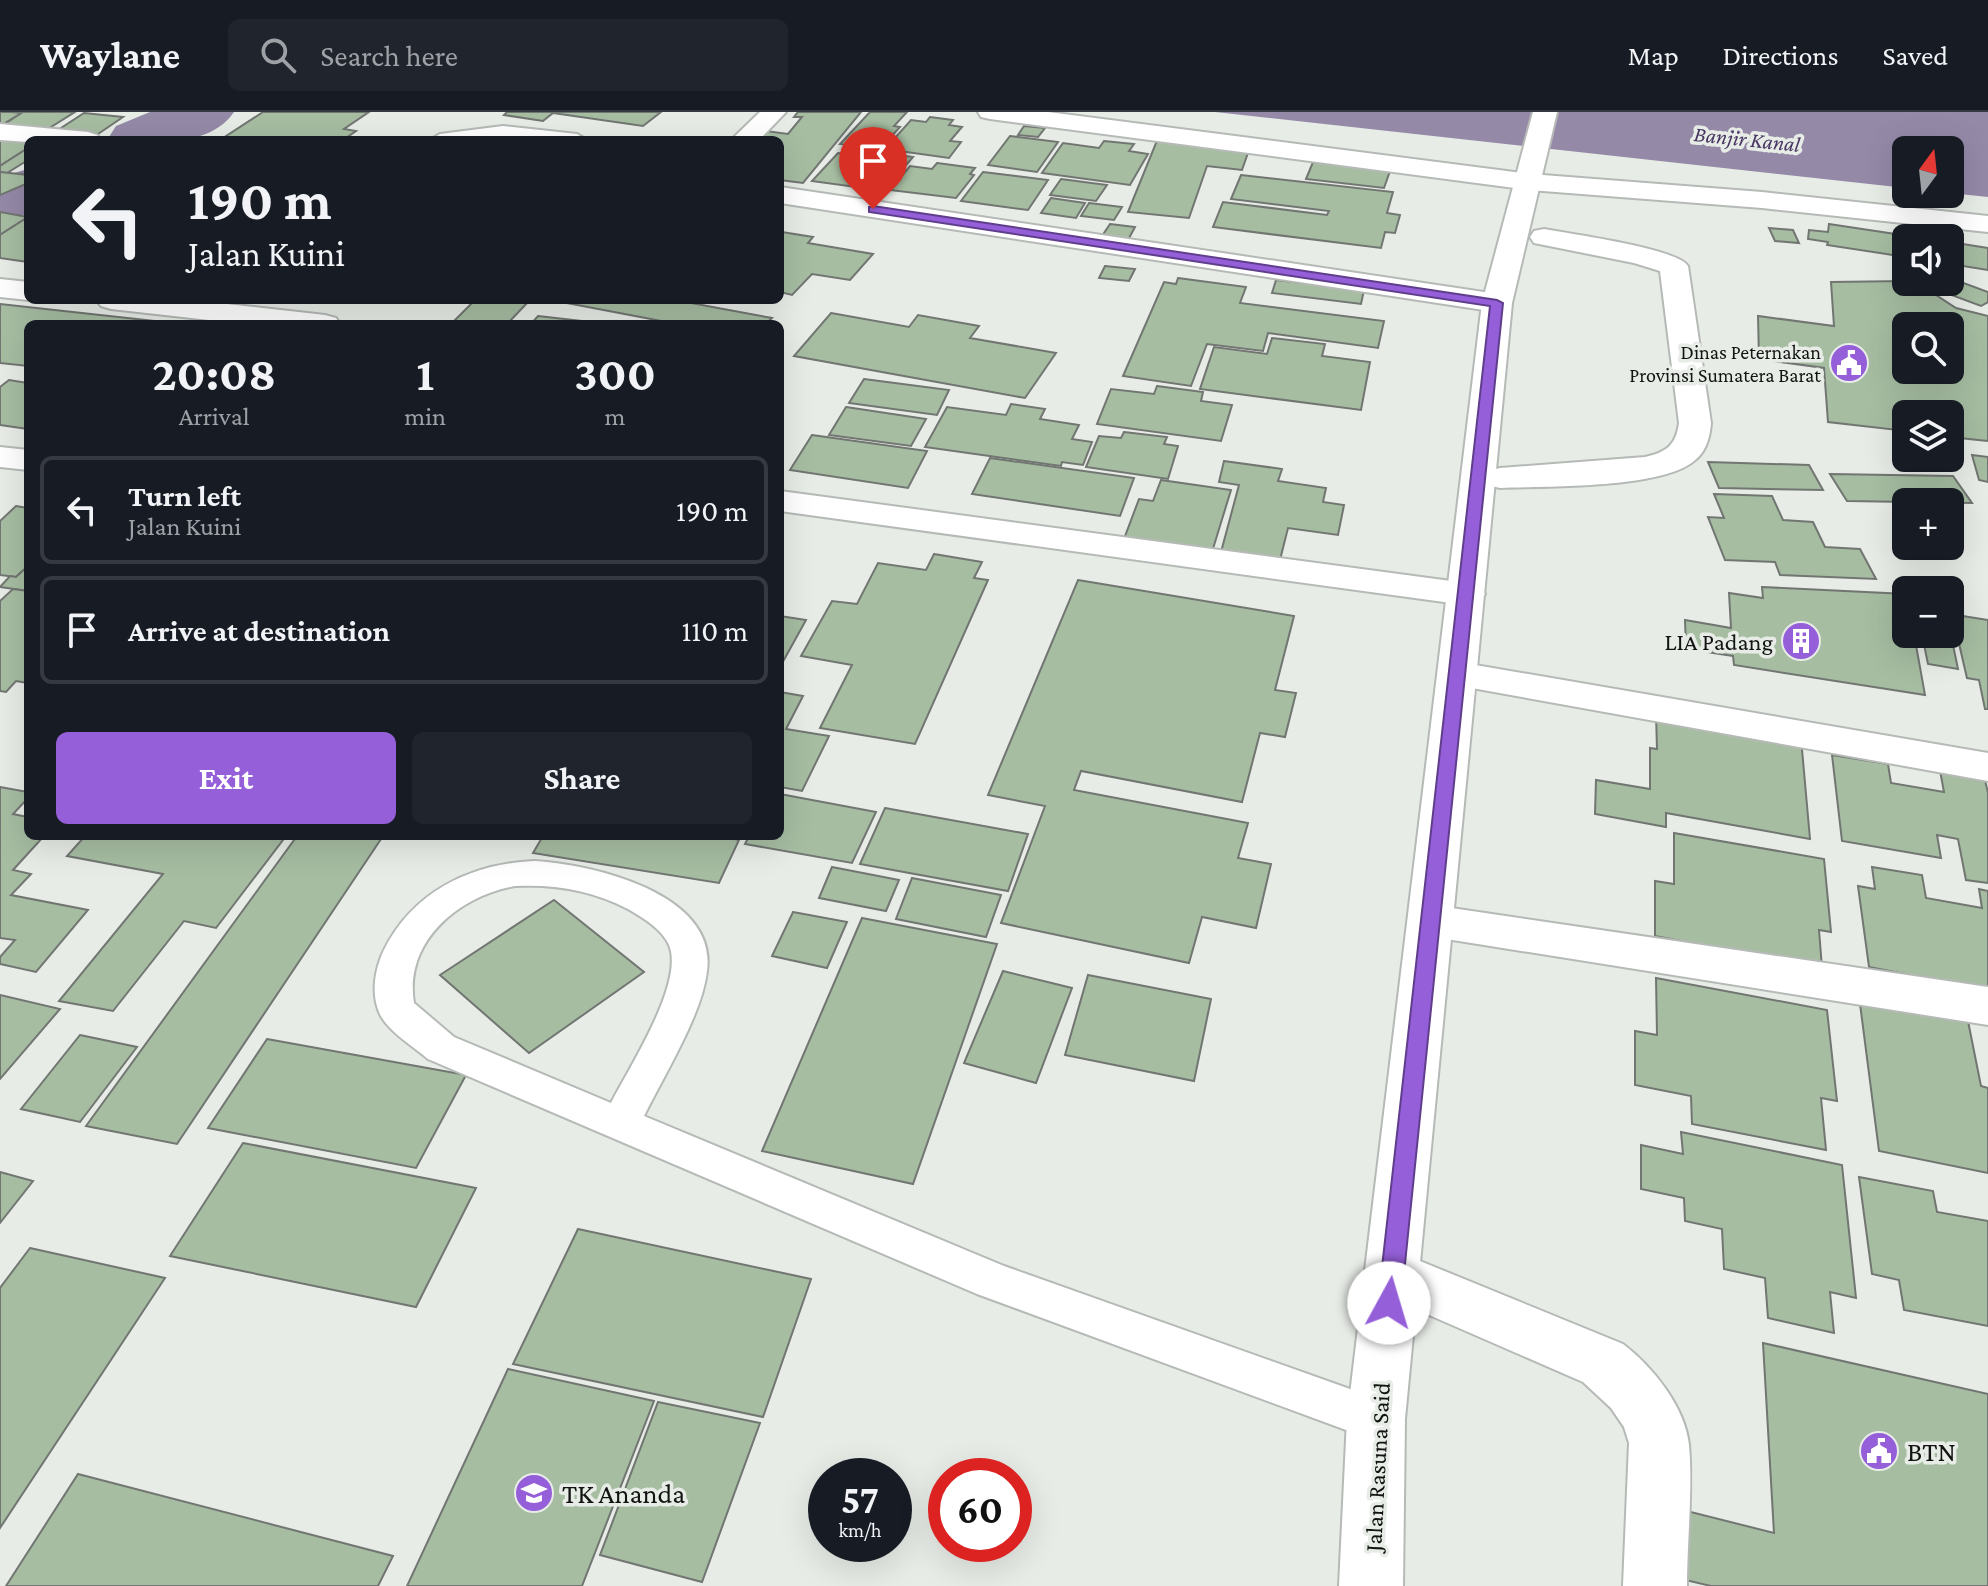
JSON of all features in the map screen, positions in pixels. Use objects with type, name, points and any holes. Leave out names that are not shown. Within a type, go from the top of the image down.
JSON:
[{"type":"street","points":[[748,136],[774,112]]},
{"type":"street","points":[[990,112],[1531,177],[1988,224]]},
{"type":"street","name":"Jalan Rasuna Said","points":[[1371,1586],[1376,1419],[1466,594],[1489,478],[1497,303],[1530,235],[1531,177],[1545,112]]},
{"type":"street","points":[[0,132],[44,136]]},
{"type":"street","points":[[784,196],[1497,303]]},
{"type":"street","points":[[1489,478],[1653,466],[1681,455],[1694,438],[1695,423],[1674,266],[1639,255],[1530,235]]},
{"type":"street","points":[[0,288],[24,291]]},
{"type":"street","points":[[147,304],[289,320]]},
{"type":"street","points":[[0,457],[24,460]]},
{"type":"street","points":[[784,502],[1466,594]]},
{"type":"street","points":[[1458,674],[1988,767]]},
{"type":"street","points":[[1431,922],[1988,1006]]},
{"type":"street","points":[[1393,1274],[1603,1363],[1625,1379],[1643,1401],[1659,1443],[1655,1586]]},
{"type":"lane","points":[[472,136],[503,132],[540,136]]},
{"type":"lane","points":[[621,1123],[682,999],[688,977],[689,948],[680,930],[658,911],[628,893],[603,883],[564,877],[521,874],[496,877],[467,888],[439,905],[415,930],[399,956],[393,980],[396,1009],[441,1048],[992,1281],[1376,1419]]},
{"type":"water","name":"Banjir Kanal","points":[[1215,112],[1988,112],[1988,197],[1964,194],[1964,136],[1892,136],[1892,186]]},
{"type":"building","points":[[0,112],[11,112],[22,113],[0,126]]},
{"type":"building","points":[[23,112],[75,112],[43,132],[0,127]]},
{"type":"building","points":[[263,112],[369,112],[344,129],[356,131],[349,136],[226,136]]},
{"type":"building","points":[[507,112],[661,112],[643,126],[553,113],[543,121],[504,115]]},
{"type":"building","points":[[798,112],[861,112],[803,183],[784,181],[784,136],[760,136],[766,131],[788,134],[802,117],[794,117]]},
{"type":"building","points":[[870,112],[907,112],[894,126],[900,127],[880,149],[840,144]]},
{"type":"building","points":[[84,113],[123,117],[98,134],[58,130]]},
{"type":"building","points":[[930,117],[953,120],[949,125],[962,127],[950,141],[961,142],[949,158],[885,149],[911,120],[926,122]]},
{"type":"building","points":[[1024,126],[1045,128],[1038,137],[1018,135]]},
{"type":"building","points":[[1010,136],[1058,142],[1037,172],[988,165]]},
{"type":"building","points":[[0,137],[24,140],[24,151],[0,166]]},
{"type":"building","points":[[1158,138],[1250,147],[1242,170],[1207,166],[1189,218],[1128,212]]},
{"type":"building","points":[[1104,141],[1134,144],[1129,151],[1148,154],[1130,185],[1042,173],[1063,143],[1099,148]]},
{"type":"building","points":[[863,149],[878,151],[870,161],[863,160],[854,170],[865,172],[881,153],[913,157],[895,178],[873,175],[863,188],[812,181],[838,153],[857,155]]},
{"type":"building","points":[[24,151],[24,162],[7,173],[0,172],[0,166]]},
{"type":"building","points":[[1313,162],[1390,171],[1384,188],[1306,179]]},
{"type":"building","points":[[937,163],[975,168],[970,174],[974,175],[956,198],[890,190],[910,166],[932,169]]},
{"type":"building","points":[[0,172],[24,175],[24,185],[0,195]]},
{"type":"building","points":[[983,172],[1048,180],[1028,210],[961,201]]},
{"type":"building","points":[[1241,175],[1393,192],[1387,213],[1400,215],[1395,233],[1385,232],[1381,248],[1213,227],[1223,202],[1327,215],[1329,211],[1231,199]]},
{"type":"building","points":[[1061,179],[1107,185],[1096,201],[1050,195]]},
{"type":"building","points":[[1051,198],[1085,203],[1076,218],[1041,213]]},
{"type":"building","points":[[1089,203],[1122,207],[1114,220],[1081,216]]},
{"type":"building","points":[[0,212],[24,216],[24,220],[0,235]]},
{"type":"building","points":[[24,220],[24,261],[0,258],[0,235]]},
{"type":"building","points":[[1110,224],[1135,227],[1128,240],[1102,236]]},
{"type":"building","points":[[1829,224],[1892,233],[1892,255],[1808,239],[1809,230],[1828,232]]},
{"type":"building","points":[[1769,228],[1793,230],[1799,243],[1775,241]]},
{"type":"building","points":[[784,232],[813,237],[808,243],[873,254],[850,280],[812,274],[792,295],[784,293]]},
{"type":"building","points":[[1964,244],[1988,248],[1988,270],[1964,266]]},
{"type":"building","points":[[1105,266],[1135,269],[1129,281],[1099,278]]},
{"type":"building","points":[[1178,278],[1246,287],[1240,303],[1384,321],[1378,348],[1268,333],[1263,351],[1207,344],[1191,386],[1123,376],[1164,282],[1176,284]]},
{"type":"building","points":[[1276,280],[1364,290],[1361,304],[1272,293]]},
{"type":"building","name":"Dinas Peternakan Provinsi Sumatera Barat","points":[[1892,281],[1892,296],[1938,296],[1956,308],[1988,316],[1988,441],[1964,438],[1964,400],[1892,400],[1892,429],[1828,422],[1824,368],[1759,359],[1758,316],[1834,326],[1831,282]]},
{"type":"building","points":[[1964,283],[1988,292],[1988,302],[1981,306],[1954,296],[1964,296]]},
{"type":"building","points":[[0,304],[146,320],[24,320],[24,366],[0,363]]},
{"type":"building","points":[[471,304],[526,304],[511,320],[455,320]]},
{"type":"building","points":[[572,304],[697,304],[772,318],[770,320],[656,320]]},
{"type":"building","points":[[831,313],[909,327],[918,315],[979,326],[970,338],[1056,353],[1025,398],[794,356]]},
{"type":"building","points":[[538,316],[573,320],[534,320]]},
{"type":"building","points":[[1272,338],[1325,344],[1322,356],[1370,362],[1361,410],[1200,389],[1214,347],[1267,354]]},
{"type":"building","points":[[864,379],[949,390],[937,415],[849,403]]},
{"type":"building","points":[[9,380],[24,382],[24,428],[0,425],[0,387]]},
{"type":"building","points":[[1157,386],[1203,392],[1201,401],[1232,405],[1221,441],[1097,424],[1111,389],[1154,394]]},
{"type":"building","points":[[1011,404],[1045,409],[1040,419],[1079,425],[1072,439],[1092,442],[1083,465],[1062,462],[1061,466],[925,447],[947,407],[1006,415]]},
{"type":"building","points":[[846,407],[926,419],[911,446],[829,435]]},
{"type":"building","points":[[1124,432],[1167,437],[1164,444],[1178,446],[1168,479],[1086,467],[1099,436],[1121,438]]},
{"type":"building","points":[[812,435],[927,451],[908,488],[790,470]]},
{"type":"building","points":[[1972,455],[1988,457],[1988,482],[1979,480]]},
{"type":"building","points":[[990,458],[1134,478],[1120,516],[972,494]]},
{"type":"building","points":[[1224,461],[1282,469],[1278,481],[1326,488],[1323,502],[1344,505],[1338,535],[1288,528],[1280,560],[1221,552],[1239,485],[1219,482]]},
{"type":"building","points":[[1708,462],[1809,465],[1823,490],[1719,488]]},
{"type":"building","points":[[1830,474],[1953,476],[1961,488],[1892,488],[1892,502],[1847,501]]},
{"type":"building","points":[[1161,480],[1231,490],[1212,552],[1124,539],[1139,499],[1153,501]]},
{"type":"building","points":[[1964,492],[1972,503],[1964,503]]},
{"type":"building","points":[[1714,494],[1772,496],[1783,520],[1813,522],[1825,547],[1860,549],[1876,579],[1780,575],[1775,562],[1725,560],[1708,517],[1724,518]]},
{"type":"building","points":[[16,506],[24,507],[24,570],[16,577],[0,575],[0,521]]},
{"type":"building","points":[[934,554],[982,562],[974,578],[988,580],[915,744],[820,728],[852,665],[801,656],[832,601],[857,604],[878,563],[926,570]]},
{"type":"building","points":[[24,570],[24,590],[0,587],[10,576],[16,577]]},
{"type":"building","points":[[1078,580],[1294,616],[1275,690],[1296,693],[1285,737],[1260,733],[1242,802],[1081,771],[1074,790],[1248,823],[1238,858],[1271,864],[1256,928],[1202,917],[1189,963],[1001,923],[1045,806],[988,795]]},
{"type":"building","name":"LIA Padang","points":[[1762,587],[1892,593],[1892,648],[1917,648],[1925,695],[1734,665],[1733,656],[1686,649],[1685,620],[1731,628],[1729,593],[1763,598]]},
{"type":"building","points":[[13,589],[24,590],[24,682],[16,681],[6,692],[0,691],[0,601]]},
{"type":"building","points":[[1964,616],[1988,620],[1988,709],[1985,709],[1979,680],[1967,678],[1960,648],[1964,648]]},
{"type":"building","points":[[784,617],[806,620],[784,660]]},
{"type":"building","points":[[1925,648],[1954,648],[1958,669],[1928,664]]},
{"type":"building","points":[[784,693],[803,696],[786,729],[829,736],[802,791],[784,788]]},
{"type":"building","points":[[1656,715],[1801,738],[1810,839],[1666,813],[1666,827],[1595,814],[1596,780],[1650,789],[1650,748],[1657,749]]},
{"type":"building","points":[[1832,755],[1888,764],[1891,783],[1944,792],[1938,760],[1982,767],[1988,793],[1988,883],[1966,880],[1958,839],[1937,835],[1941,858],[1842,841]]},
{"type":"building","points":[[0,787],[24,791],[24,802],[13,814],[24,816],[24,840],[40,840],[13,870],[31,874],[11,895],[88,910],[36,972],[0,964],[0,957],[15,940],[0,938]]},
{"type":"building","points":[[784,795],[876,812],[852,863],[745,844],[747,840],[784,840]]},
{"type":"building","points":[[885,808],[1028,834],[1008,891],[860,864]]},
{"type":"building","points":[[1674,833],[1824,859],[1831,932],[1819,930],[1822,968],[1655,936],[1655,881],[1674,884]]},
{"type":"building","points":[[81,840],[283,840],[216,928],[184,921],[113,1011],[59,1001],[163,874],[67,856]]},
{"type":"building","points":[[294,840],[380,840],[177,1144],[86,1126]]},
{"type":"building","points":[[541,840],[739,840],[719,883],[533,853]]},
{"type":"building","points":[[832,867],[899,880],[886,911],[819,898]]},
{"type":"building","points":[[1872,867],[1922,875],[1926,898],[1982,908],[1979,889],[1988,891],[1988,990],[1869,967],[1858,886],[1875,889]]},
{"type":"building","points":[[912,878],[1001,895],[986,937],[896,919]]},
{"type":"building","points":[[554,900],[644,972],[529,1053],[440,975]]},
{"type":"building","points":[[793,912],[847,922],[827,968],[772,956]]},
{"type":"building","points":[[862,918],[997,944],[913,1184],[762,1151]]},
{"type":"building","points":[[1003,971],[1072,988],[1036,1083],[964,1063]]},
{"type":"building","points":[[1088,975],[1211,999],[1194,1081],[1065,1055]]},
{"type":"building","points":[[1656,978],[1827,1010],[1837,1101],[1821,1098],[1826,1150],[1692,1124],[1691,1096],[1635,1085],[1635,1031],[1657,1035]]},
{"type":"building","points":[[0,995],[60,1009],[0,1079]]},
{"type":"building","points":[[1859,996],[1967,1016],[1981,1086],[1988,1088],[1988,1173],[1879,1151]]},
{"type":"building","points":[[80,1035],[137,1047],[80,1122],[21,1109]]},
{"type":"building","points":[[267,1039],[466,1075],[416,1168],[208,1128]]},
{"type":"building","points":[[1681,1132],[1842,1165],[1856,1298],[1830,1292],[1834,1333],[1768,1318],[1765,1278],[1724,1269],[1722,1229],[1685,1221],[1684,1198],[1641,1189],[1641,1145],[1683,1154]]},
{"type":"building","points":[[243,1143],[476,1188],[416,1307],[170,1256]]},
{"type":"building","points":[[0,1172],[33,1181],[0,1223]]},
{"type":"building","points":[[1859,1177],[1933,1191],[1937,1212],[1988,1221],[1988,1326],[1904,1310],[1899,1280],[1872,1274]]},
{"type":"building","points":[[578,1229],[811,1279],[763,1417],[513,1364]]},
{"type":"building","points":[[30,1248],[165,1278],[0,1528],[0,1288]]},
{"type":"building","name":"BTN","points":[[1763,1343],[1988,1394],[1988,1586],[1711,1586],[1681,1579],[1679,1509],[1774,1533]]},
{"type":"building","name":"TK Ananda","points":[[508,1369],[654,1401],[582,1586],[407,1586]]},
{"type":"building","points":[[658,1402],[760,1423],[702,1582],[600,1555]]},
{"type":"building","points":[[78,1474],[393,1556],[378,1586],[6,1586]]},
{"type":"waterway","points":[[148,136],[203,112]]},
{"type":"waterway","points":[[0,201],[24,191]]},
{"type":"place","name":"Dinas Peternakan Provinsi Sumatera Barat","points":[[1849,363]]},
{"type":"place","name":"LIA Padang","points":[[1801,641]]},
{"type":"place","name":"BTN","points":[[1879,1451]]},
{"type":"place","name":"TK Ananda","points":[[534,1493]]},
{"type":"route","points":[[873,209],[1497,303],[1389,1303]]}]
